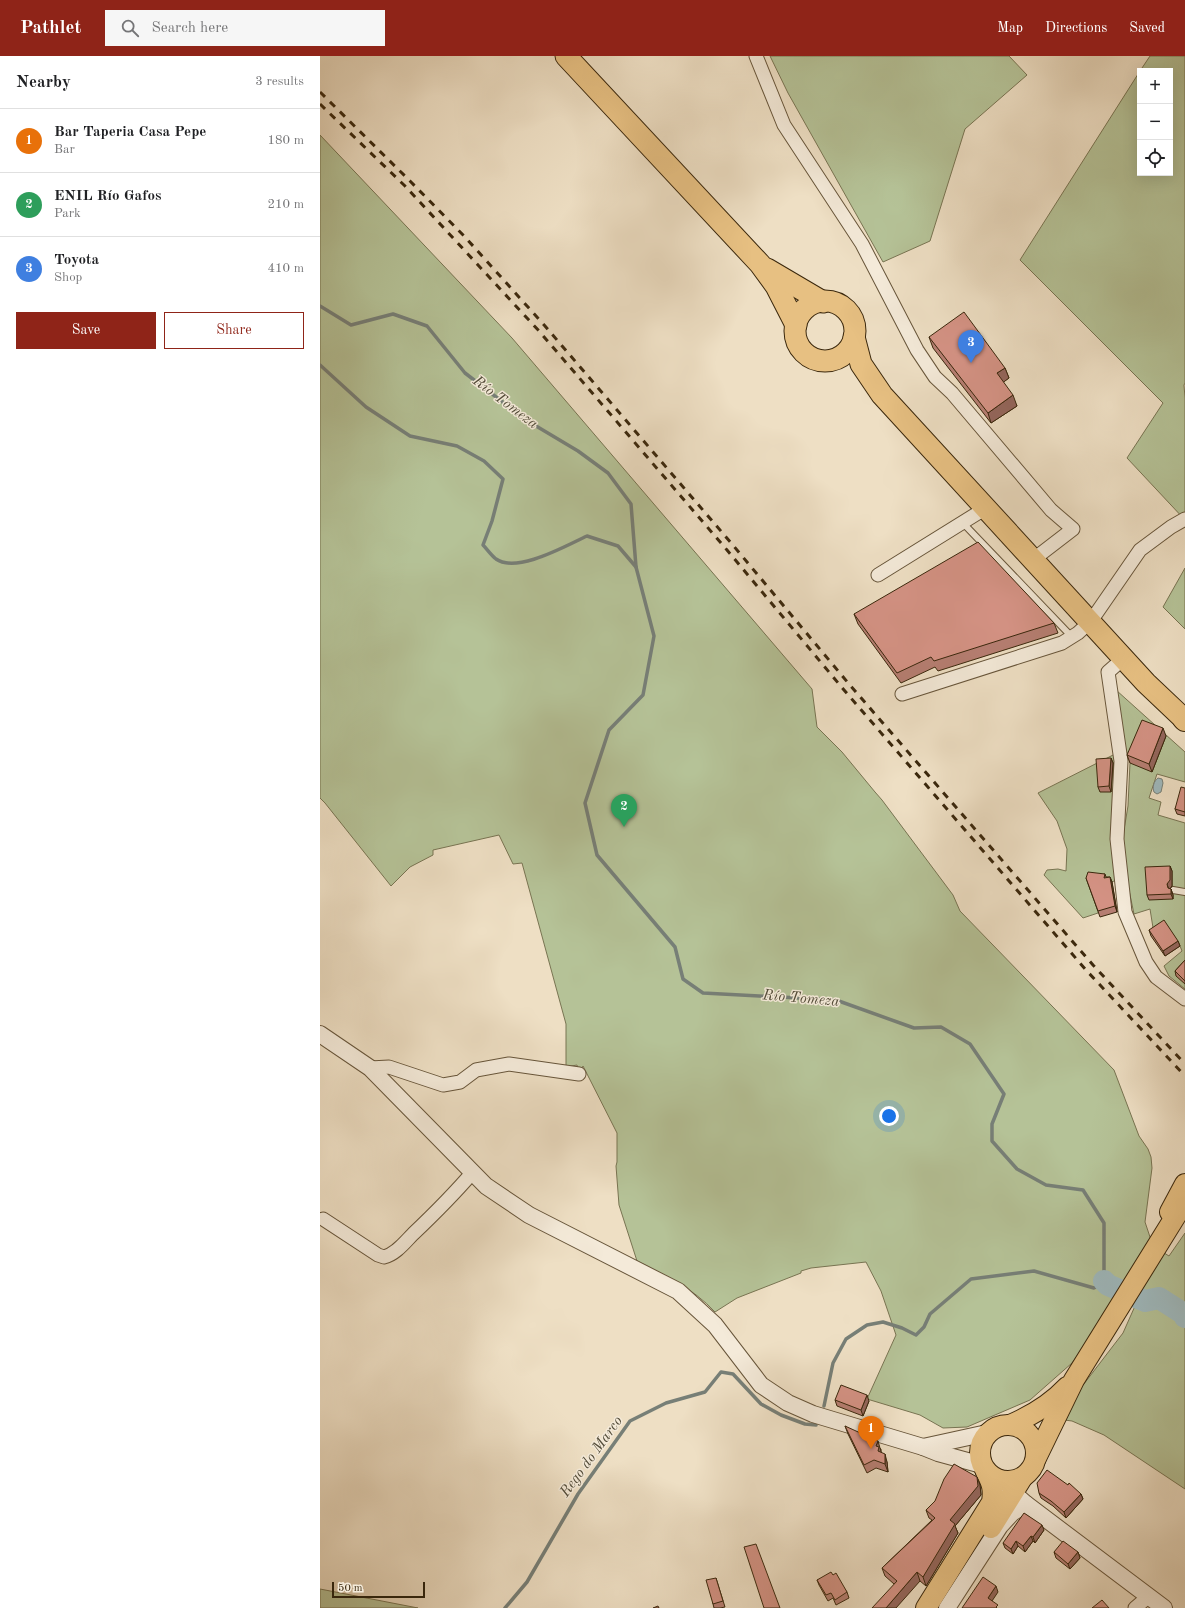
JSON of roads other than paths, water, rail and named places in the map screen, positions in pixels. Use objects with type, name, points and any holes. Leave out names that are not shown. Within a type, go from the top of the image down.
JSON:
[{"type":"highway","points":[[566,56],[760,264],[776,286],[796,325]]},
{"type":"highway","points":[[760,264],[823,302]]},
{"type":"highway","points":[[854,336],[845,354],[835,360],[818,360],[810,357],[804,352],[796,339],[796,325],[804,310],[814,304],[823,302],[836,303],[846,309],[851,316],[854,326],[854,336],[861,364],[882,395],[1164,702],[1185,720]]},
{"type":"highway","points":[[826,361],[842,368],[882,395]]},
{"type":"main road","points":[[1164,1237],[1167,1220],[1173,1205],[1185,1184]]},
{"type":"main road","points":[[942,1608],[1074,1380],[1180,1214],[1185,1202]]},
{"type":"main road","points":[[1010,1425],[1037,1412],[1061,1394],[1074,1380]]},
{"type":"main road","points":[[926,1608],[992,1502],[994,1492],[993,1484],[1014,1482],[1036,1451],[1034,1443],[1025,1430],[1010,1425],[1001,1425],[987,1433],[982,1440],[979,1457],[1014,1482]]},
{"type":"street","points":[[756,56],[784,125],[862,244],[917,350],[935,377],[952,393],[1051,510],[1073,530],[1034,559]]},
{"type":"street","points":[[878,575],[986,508]]},
{"type":"street","points":[[902,694],[1062,643],[1072,637],[1091,621],[1140,550],[1171,527],[1185,519]]},
{"type":"street","points":[[1124,658],[1108,672],[1121,761],[1117,839],[1125,912],[1146,962],[1156,977],[1185,999]]},
{"type":"street","points":[[320,1034],[331,1040],[370,1068],[486,1186],[529,1214],[678,1292],[715,1325],[761,1385],[788,1403],[813,1414],[923,1447],[1014,1482],[1148,1597],[1164,1608]]},
{"type":"street","points":[[370,1068],[389,1067],[443,1085],[460,1082],[476,1070],[509,1064],[579,1074]]},
{"type":"street","points":[[323,1219],[378,1255],[384,1257],[388,1256],[450,1198],[472,1173]]},
{"type":"street","points":[[923,1447],[987,1433]]},
{"type":"street","points":[[947,1608],[1000,1526],[1012,1513],[1014,1482]]},
{"type":"street","points":[[1135,1608],[1148,1597]]},
{"type":"lane","points":[[962,522],[1072,637]]},
{"type":"lane","points":[[1173,890],[1185,892]]},
{"type":"water","points":[[1158,778],[1162,779],[1163,783],[1161,792],[1157,794],[1153,790],[1153,786]]},
{"type":"waterway","name":"Río Tomeza","points":[[320,306],[351,325],[393,314],[427,326],[465,373],[526,420],[578,451],[608,473],[631,504],[636,567]]},
{"type":"waterway","name":"Río Tomeza","points":[[320,365],[366,407],[410,436],[457,446],[484,461],[503,479],[492,521],[483,545],[496,559],[505,563],[529,561],[587,536],[618,546],[636,567],[654,636],[643,695],[609,730],[585,803],[597,855],[675,947],[683,979],[703,993],[836,1000],[914,1028],[941,1027],[970,1044],[1004,1094],[992,1124],[992,1141],[1017,1169],[1046,1185],[1083,1190],[1104,1223],[1104,1281],[1099,1286],[1094,1288],[1034,1271],[971,1279],[930,1314],[924,1327],[916,1335],[902,1328],[883,1322],[867,1325],[846,1339],[833,1363],[824,1406]]},
{"type":"waterway","name":"Río Tomeza","points":[[1104,1281],[1108,1285],[1145,1301],[1159,1298],[1184,1314],[1185,1317]]},
{"type":"waterway","name":"Rego do Marco","points":[[505,1608],[527,1582],[578,1494],[630,1421],[666,1403],[705,1392],[721,1372],[733,1374],[761,1404],[781,1415],[805,1424],[816,1425]]},
{"type":"railway","points":[[320,92],[465,237],[545,326],[732,544],[849,684],[1093,965],[1185,1064]]},
{"type":"railway","points":[[320,104],[405,186],[539,331],[727,550],[844,690],[1086,970],[1185,1076]]},
{"type":"place","name":"Toyota","points":[[971,363]]},
{"type":"place","name":"ENIL Río Gafos","points":[[624,827]]},
{"type":"place","name":"Bar Taperia Casa Pepe","points":[[871,1449]]}]
